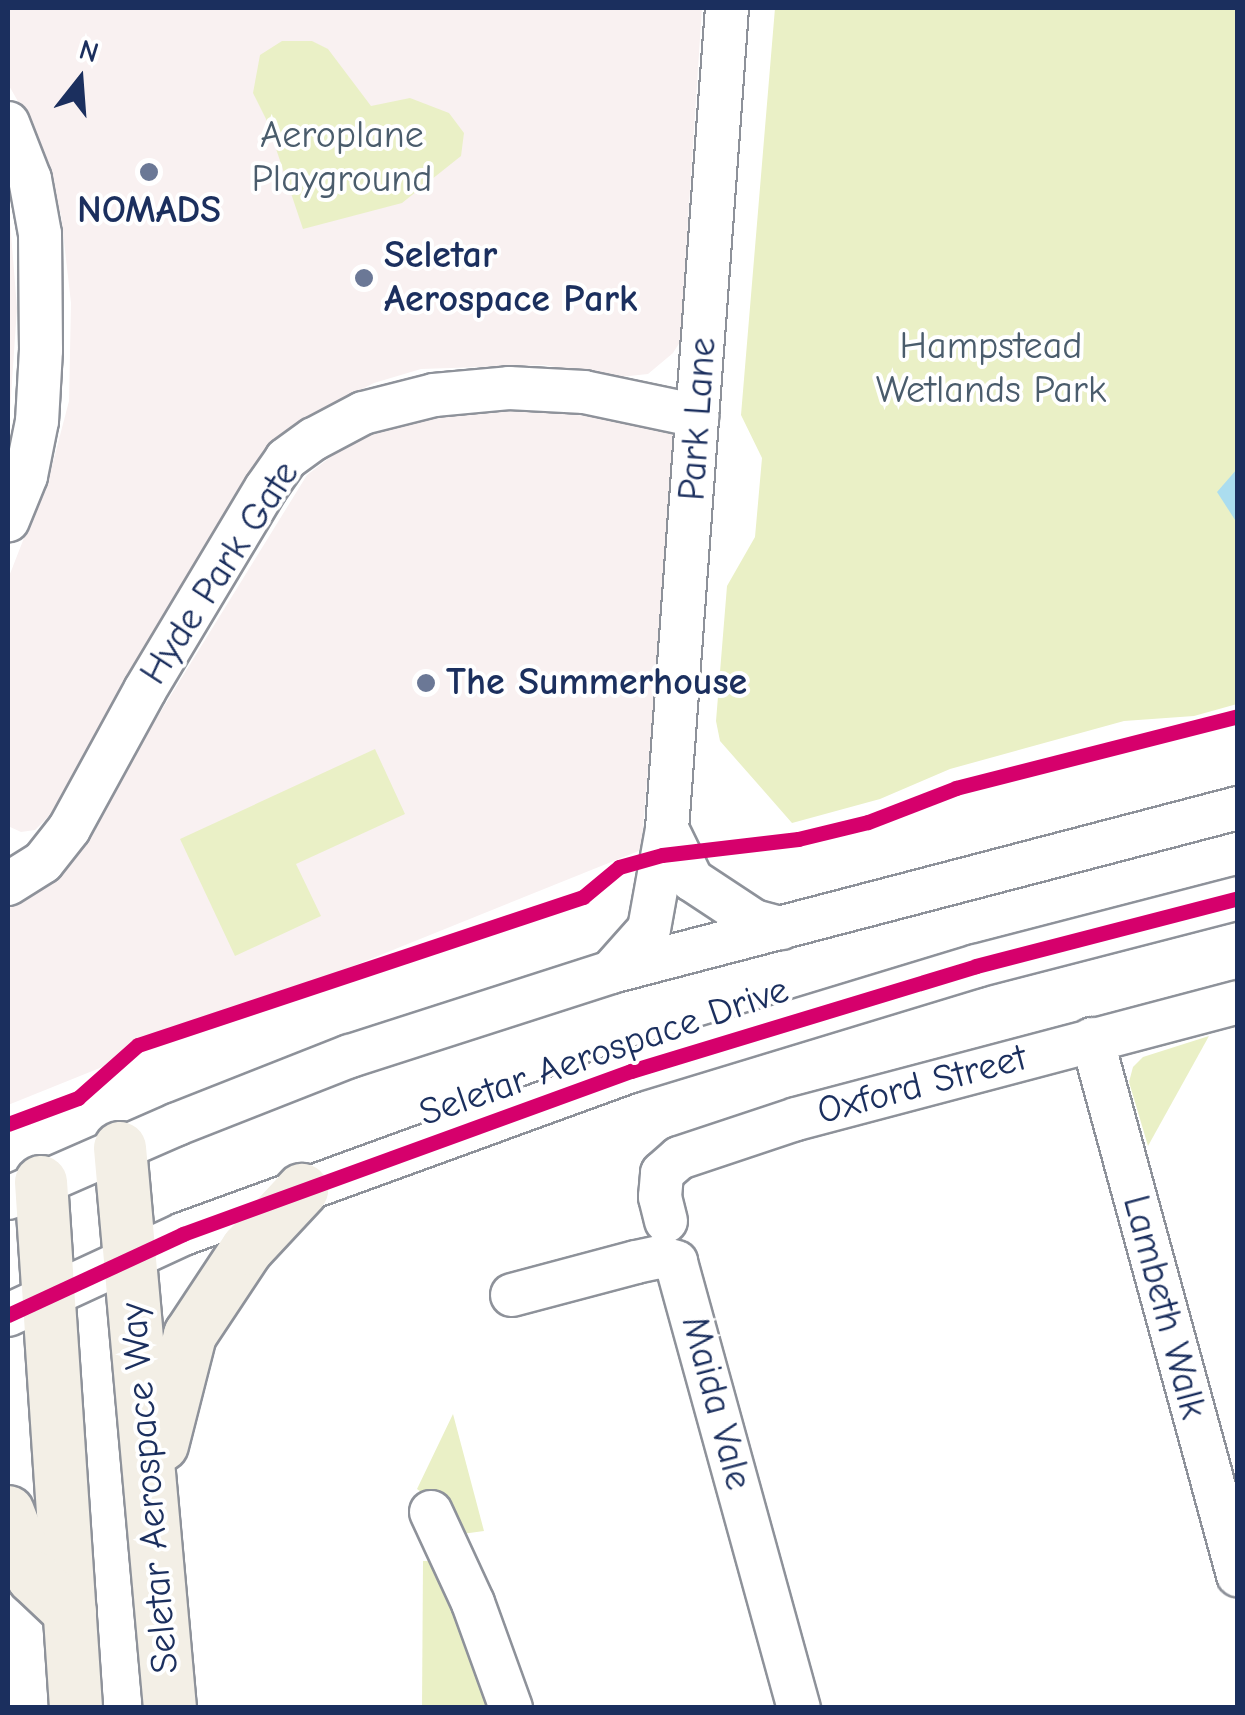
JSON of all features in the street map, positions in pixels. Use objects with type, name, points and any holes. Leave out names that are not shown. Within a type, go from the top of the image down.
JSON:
[{"type":"main road","name":"Seletar Aerospace Way","points":[[120,1148],[170,1708]]},
{"type":"main road","points":[[24,1190],[28,1304],[70,1612],[76,1708]]},
{"type":"main road","points":[[152,1480],[190,1335],[217,1288],[302,1190]]},
{"type":"main road","points":[[8,1512],[33,1577],[70,1612]]},
{"type":"street","name":"Park Lane","points":[[611,972],[649,930],[667,830],[727,8]]},
{"type":"street","points":[[8,123],[30,179],[40,234],[42,350],[37,421],[26,476],[8,520]]},
{"type":"street","name":"Hyde Park Gate","points":[[8,884],[43,862],[69,830],[145,690],[266,488],[286,459],[314,439],[363,413],[434,396],[509,388],[584,392],[698,416]]},
{"type":"street","name":"Seletar Aerospace Drive","points":[[24,1190],[350,1056],[611,972],[1237,807]]},
{"type":"street","points":[[667,830],[692,880],[754,921],[780,928]]},
{"type":"street","name":"Seletar Aerospace Drive","points":[[28,1304],[129,1256],[631,1070],[976,966],[1238,898]]},
{"type":"street","name":"Oxford Street","points":[[666,1221],[660,1198],[662,1173],[679,1158],[796,1118],[1238,1002]]},
{"type":"street","name":"Lambeth Walk","points":[[1092,1039],[1238,1575]]},
{"type":"street","name":"Maida Vale","points":[[512,1294],[660,1257],[676,1262],[799,1708]]},
{"type":"street","points":[[431,1512],[473,1604],[511,1708]]},
{"type":"shaded area","points":[[8,8],[702,8],[680,342],[673,353],[648,374],[620,377],[543,365],[421,369],[374,383],[298,421],[259,458],[50,815],[35,830],[21,832],[8,826],[8,579],[52,466],[69,401],[71,303],[61,215],[31,124],[8,84]]},
{"type":"shaded area","points":[[8,196],[17,308],[8,441]]},
{"type":"shaded area","points":[[495,410],[557,412],[633,423],[677,436],[641,850],[8,1105],[8,901],[69,860],[307,475],[350,442],[430,416]]},
{"type":"green space","name":"Hampstead Wetlands Park","points":[[775,8],[1237,8],[1237,704],[1194,716],[1124,721],[950,769],[880,799],[792,823],[720,741],[716,721],[727,586],[755,537],[762,458],[741,415]]},
{"type":"green space","name":"Aeroplane Playground","points":[[282,41],[312,41],[328,49],[371,106],[410,98],[449,113],[464,133],[461,156],[402,203],[303,229],[266,119],[253,93],[260,55]]},
{"type":"green space","points":[[375,749],[405,814],[296,864],[321,916],[235,956],[180,839]]},
{"type":"green space","points":[[1209,1036],[1148,1146],[1129,1082],[1133,1067],[1143,1057]]},
{"type":"green space","points":[[453,1414],[484,1531],[462,1534],[453,1515],[417,1489]]},
{"type":"green space","points":[[423,1561],[441,1561],[490,1707],[422,1708]]},
{"type":"water","points":[[1237,469],[1237,523],[1217,492]]},
{"type":"cycle path","points":[[8,1124],[78,1098],[138,1045],[583,897],[619,867],[662,855],[798,839],[868,822],[956,788],[1238,716]]},
{"type":"cycle path","points":[[8,1315],[183,1234],[631,1071],[976,966],[1238,898]]},
{"type":"place","name":"NOMADS","points":[[149,172]]},
{"type":"place","name":"Seletar Aerospace Park","points":[[364,278]]},
{"type":"place","name":"The Summerhouse","points":[[426,683]]}]
